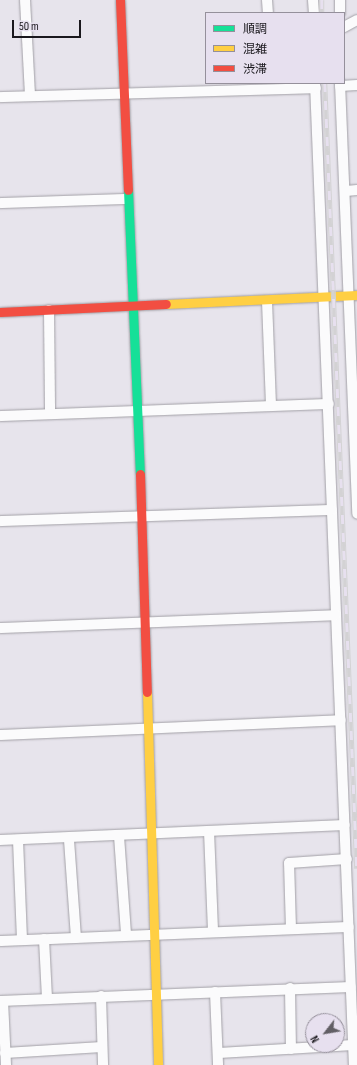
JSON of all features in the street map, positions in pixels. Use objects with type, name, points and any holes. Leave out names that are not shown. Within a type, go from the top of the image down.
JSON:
[{"type":"street","points":[[25,0],[30,96]]},
{"type":"street","points":[[120,0],[126,95],[127,199],[134,305],[136,412],[142,514],[144,622],[157,933],[156,995],[158,1065]]},
{"type":"street","points":[[267,0],[268,12]]},
{"type":"street","points":[[313,0],[314,12]]},
{"type":"street","points":[[340,0],[340,12]]},
{"type":"street","points":[[345,26],[357,20]]},
{"type":"street","points":[[357,85],[340,85],[352,295],[357,514]]},
{"type":"street","points":[[0,97],[126,95],[271,86],[316,86],[322,297],[329,404],[354,1065]]},
{"type":"street","points":[[346,191],[357,190]]},
{"type":"street","points":[[0,203],[127,199]]},
{"type":"street","points":[[0,312],[134,305],[267,301],[352,295]]},
{"type":"street","points":[[267,301],[271,406]]},
{"type":"street","points":[[49,310],[50,414]]},
{"type":"street","points":[[0,416],[329,404]]},
{"type":"street","points":[[0,521],[142,514],[332,510]]},
{"type":"street","points":[[0,628],[336,616]]},
{"type":"street","points":[[0,735],[341,720]]},
{"type":"street","points":[[0,840],[69,840],[153,833],[345,826]]},
{"type":"street","points":[[209,831],[213,931]]},
{"type":"street","points":[[119,836],[126,934]]},
{"type":"street","points":[[18,840],[22,940]]},
{"type":"street","points":[[69,840],[76,938]]},
{"type":"street","points":[[291,929],[289,863],[347,859]]},
{"type":"street","points":[[0,941],[76,938],[126,934],[349,927]]},
{"type":"street","points":[[44,939],[47,998]]},
{"type":"street","points":[[6,1065],[2,1001],[351,986]]},
{"type":"street","points":[[290,988],[291,1049]]},
{"type":"street","points":[[215,992],[219,1053],[218,1065]]},
{"type":"street","points":[[101,996],[103,1065]]},
{"type":"street","points":[[219,1053],[353,1045]]},
{"type":"street","points":[[5,1053],[102,1047]]},
{"type":"railway","points":[[322,0],[322,12]]},
{"type":"railway","points":[[325,84],[357,868]]},
{"type":"traffic: fast","points":[[128,190],[140,474]]},
{"type":"traffic: slow","points":[[166,304],[357,295]]},
{"type":"traffic: slow","points":[[147,692],[158,1065]]},
{"type":"traffic: jam","points":[[120,0],[128,190]]},
{"type":"traffic: jam","points":[[0,312],[166,304]]},
{"type":"traffic: jam","points":[[140,474],[147,692]]}]
